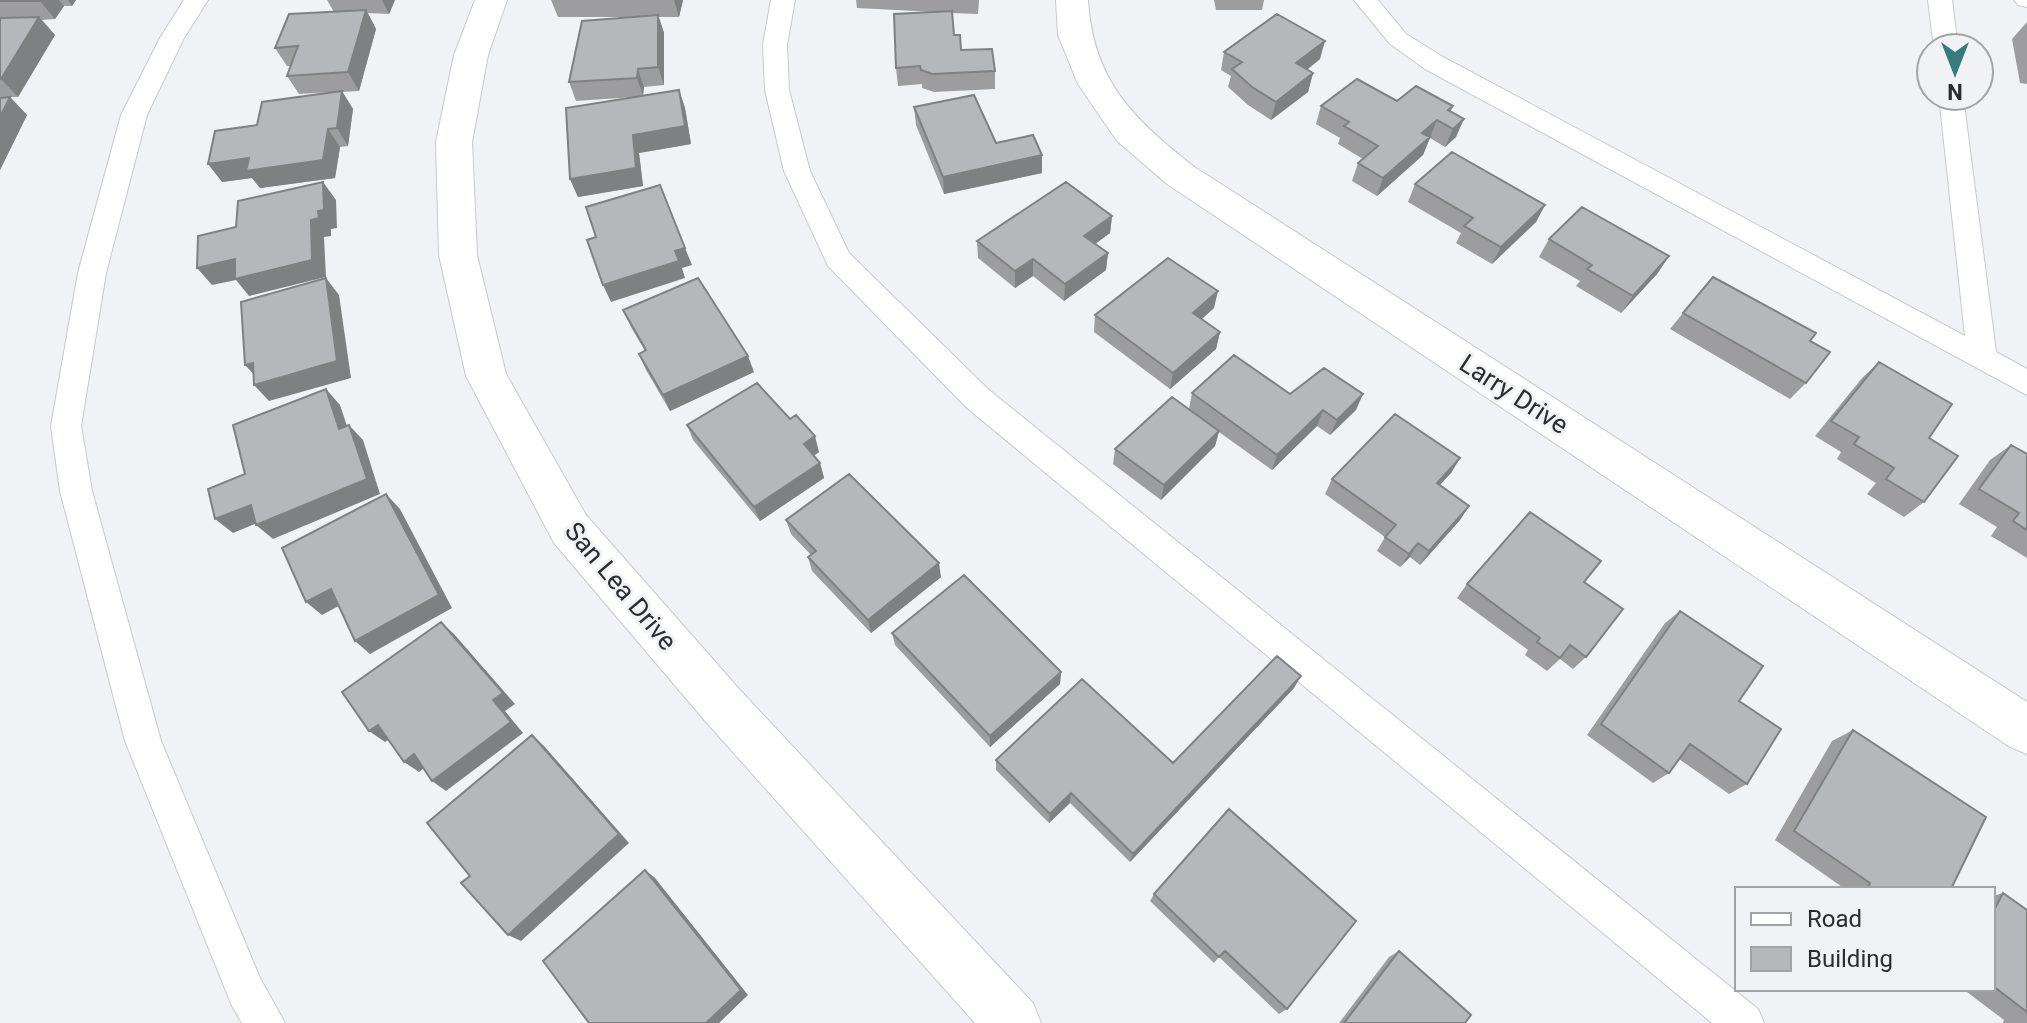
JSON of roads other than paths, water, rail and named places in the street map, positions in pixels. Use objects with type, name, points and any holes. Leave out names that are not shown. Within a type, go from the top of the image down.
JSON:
[{"type":"street","name":"San Lea Drive","points":[[491,0],[471,55],[454,142],[458,255],[486,376],[570,529],[723,706],[1013,1023]]},
{"type":"street","name":"Larry Drive","points":[[1072,0],[1074,35],[1095,84],[1129,133],[1180,175],[2027,730]]},
{"type":"lane","points":[[196,0],[172,38],[134,115],[92,273],[66,426],[76,491],[143,741],[246,992],[265,1023]]},
{"type":"lane","points":[[783,0],[775,45],[777,90],[797,171],[838,259],[978,399],[1744,1023]]},
{"type":"lane","points":[[1366,0],[1398,39],[1434,63],[2027,383]]},
{"type":"lane","points":[[1940,0],[1944,32]]},
{"type":"lane","points":[[1953,112],[1982,359]]}]
